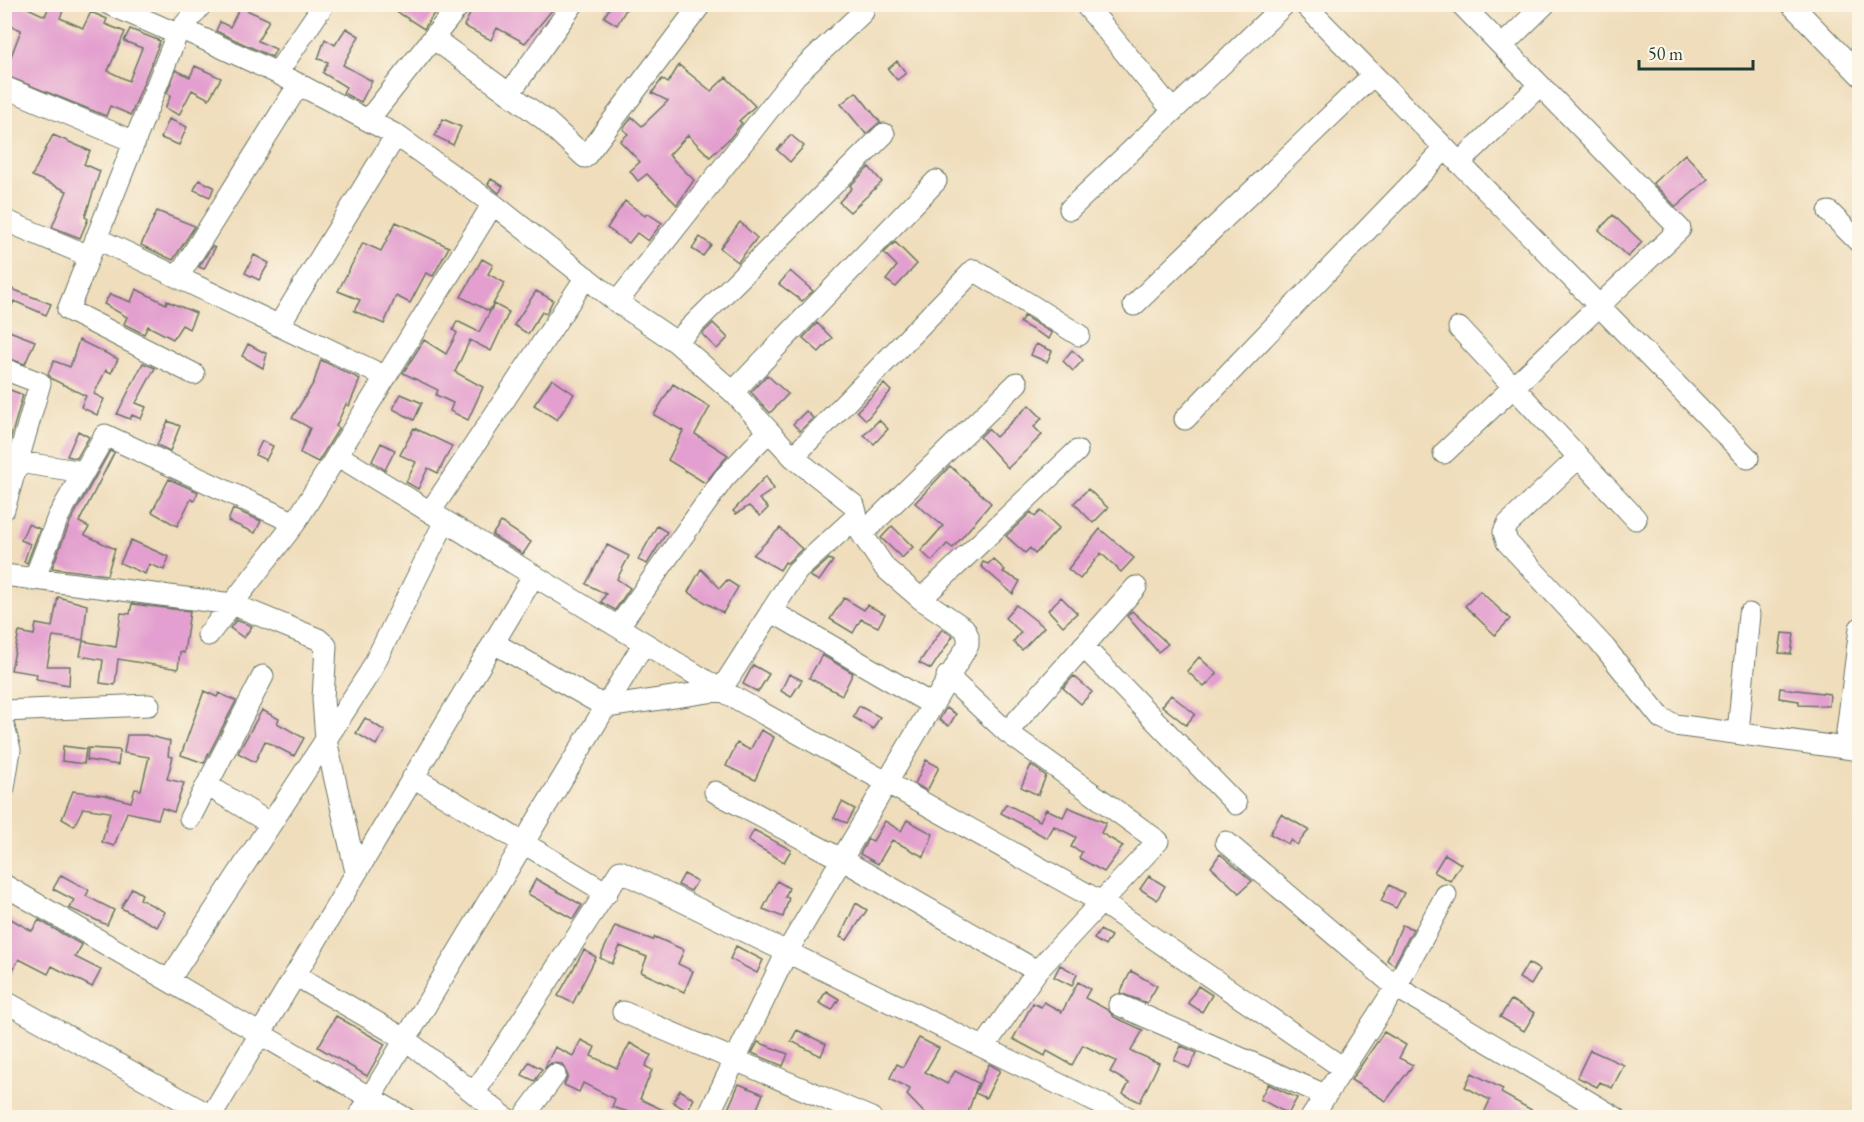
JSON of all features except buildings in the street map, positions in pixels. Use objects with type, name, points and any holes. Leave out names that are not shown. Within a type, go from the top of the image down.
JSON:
[{"type":"street","points":[[109,4],[179,31],[299,84],[396,135],[493,204],[617,302],[676,342],[733,392],[794,457],[854,505],[859,525],[885,568],[921,599],[964,628],[968,636],[968,645],[947,676],[787,952],[708,1118]]},
{"type":"street","points":[[194,374],[68,310],[179,31],[202,4]]},
{"type":"street","points":[[277,73],[324,4]]},
{"type":"street","points":[[368,120],[460,4]]},
{"type":"street","points":[[510,94],[573,4]]},
{"type":"street","points":[[433,38],[545,120],[585,157],[701,4]]},
{"type":"street","points":[[1084,4],[1173,111]]},
{"type":"street","points":[[1070,209],[1285,4]]},
{"type":"street","points":[[1304,4],[1748,458]]},
{"type":"street","points":[[1444,453],[1680,229],[1461,4]]},
{"type":"street","points":[[1502,46],[1545,4]]},
{"type":"street","points":[[1791,4],[1860,75]]},
{"type":"street","points":[[617,302],[796,75],[863,12]]},
{"type":"street","points":[[1134,305],[1373,75]]},
{"type":"street","points":[[178,277],[299,84]]},
{"type":"street","points":[[1185,419],[1452,156],[1540,85]]},
{"type":"street","points":[[4,87],[135,142]]},
{"type":"street","points":[[676,342],[884,134]]},
{"type":"street","points":[[279,326],[396,135]]},
{"type":"street","points":[[733,392],[936,181]]},
{"type":"street","points":[[208,635],[295,522],[493,204]]},
{"type":"street","points":[[1829,212],[1860,243]]},
{"type":"street","points":[[4,220],[93,247],[178,277],[386,377]]},
{"type":"street","points":[[794,457],[974,270],[1079,335]]},
{"type":"street","points":[[169,980],[370,672],[438,516],[586,277]]},
{"type":"street","points":[[1460,328],[1636,519]]},
{"type":"street","points":[[4,369],[40,383],[11,459],[4,509]]},
{"type":"street","points":[[494,643],[606,707],[721,690],[797,571],[859,525],[1017,383]]},
{"type":"street","points":[[618,627],[724,478],[769,431]]},
{"type":"street","points":[[34,580],[58,517],[105,435],[295,522]]},
{"type":"street","points":[[921,599],[1077,451]]},
{"type":"street","points":[[337,455],[721,690],[1101,902],[1344,1068]]},
{"type":"street","points":[[1579,457],[1508,524],[1504,532],[1507,542],[1605,648],[1661,718],[1675,725],[1852,749],[1860,628]]},
{"type":"street","points":[[11,459],[84,472]]},
{"type":"street","points":[[4,575],[232,604],[318,639],[326,646],[323,699],[326,740],[356,872]]},
{"type":"street","points":[[4,1001],[210,1117],[534,575]]},
{"type":"street","points":[[1007,732],[1136,587]]},
{"type":"street","points":[[771,611],[931,704]]},
{"type":"street","points":[[1738,733],[1749,614]]},
{"type":"street","points":[[358,1118],[644,643]]},
{"type":"street","points":[[1083,646],[1236,804]]},
{"type":"street","points":[[189,818],[263,676]]},
{"type":"street","points":[[947,676],[1007,732],[1158,841],[1037,971],[984,1047]]},
{"type":"street","points":[[4,711],[149,705]]},
{"type":"street","points":[[4,728],[10,750],[4,788]]},
{"type":"street","points":[[413,777],[607,893]]},
{"type":"street","points":[[207,785],[271,824]]},
{"type":"street","points":[[715,792],[841,859],[1037,971]]},
{"type":"street","points":[[1226,842],[1396,987],[1616,1118]]},
{"type":"street","points":[[475,1092],[620,871],[1129,1118]]},
{"type":"street","points":[[4,885],[405,1118]]},
{"type":"street","points":[[1311,1118],[1396,987],[1446,895]]},
{"type":"street","points":[[295,975],[405,1039],[506,1118]]},
{"type":"street","points":[[1119,1005],[1325,1095]]},
{"type":"street","points":[[623,1012],[871,1118]]},
{"type":"street","points":[[523,1118],[555,1075]]}]
